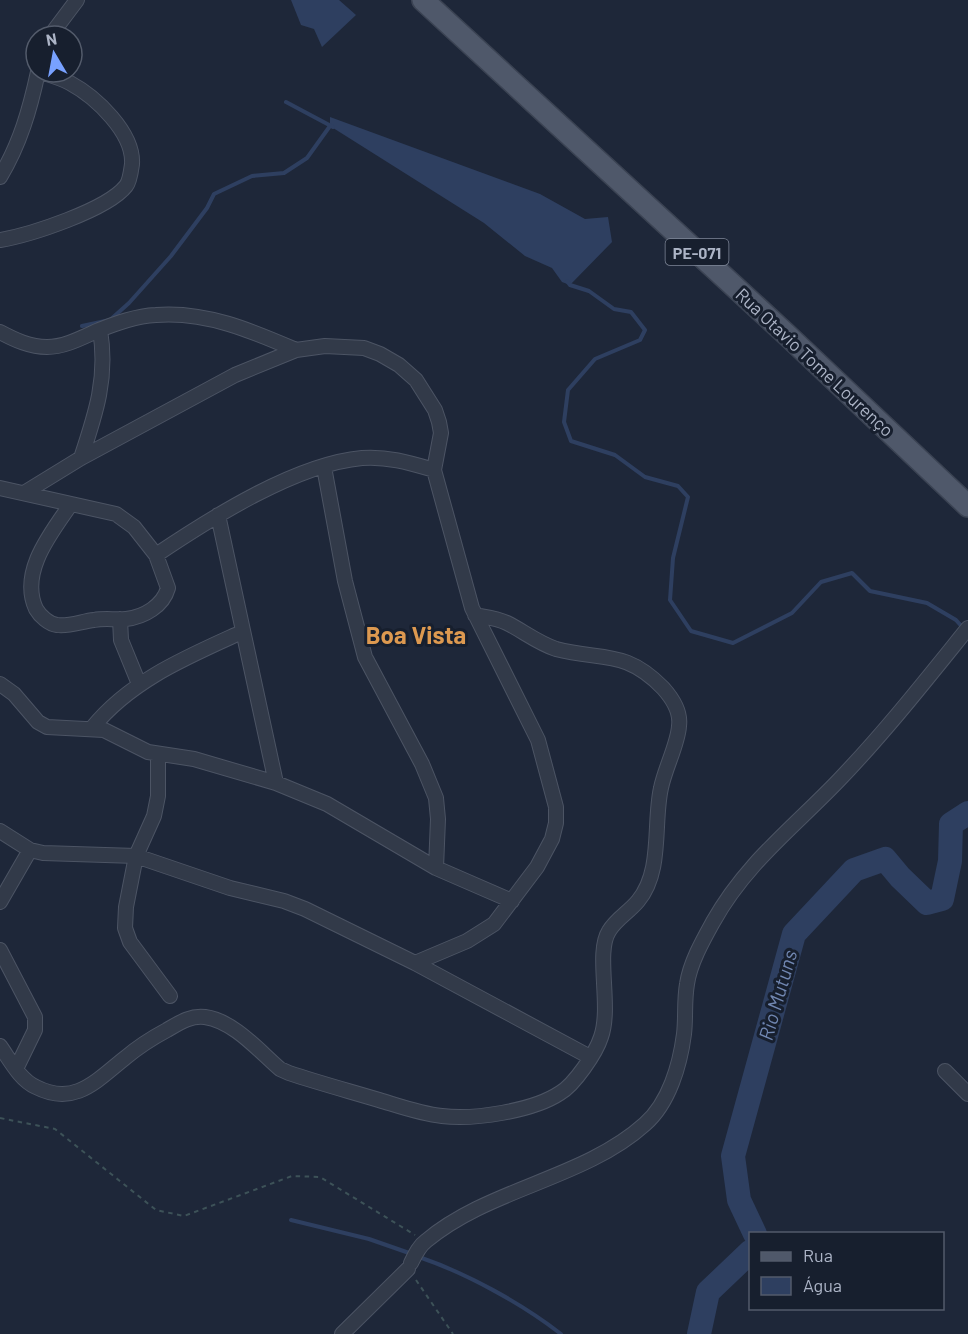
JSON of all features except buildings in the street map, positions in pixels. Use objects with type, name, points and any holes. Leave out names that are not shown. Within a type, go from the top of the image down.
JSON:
[{"type":"main road","name":"Rua Otavio Tome Lourenço","points":[[423,0],[786,334],[968,506]]},
{"type":"street","points":[[59,24],[77,0]]},
{"type":"street","points":[[0,177],[22,133],[36,84]]},
{"type":"street","points":[[0,240],[47,229],[96,207],[118,193],[129,182],[132,160],[123,133],[97,102],[72,84]]},
{"type":"street","points":[[0,332],[19,342],[48,348],[70,343],[137,318],[155,315],[195,316],[246,329],[296,350]]},
{"type":"street","points":[[81,458],[94,420],[104,369],[100,330]]},
{"type":"street","points":[[24,493],[81,458],[235,375],[296,350],[325,346],[364,348],[399,365],[416,380],[435,410],[441,433],[434,470],[475,615],[538,740],[556,807],[556,823],[552,839],[537,867],[494,924],[485,932],[415,963]]},
{"type":"street","points":[[156,555],[218,514],[281,483],[324,466],[361,458],[376,458],[406,461],[434,470]]},
{"type":"street","points":[[324,466],[345,581],[365,657],[422,764],[436,798],[438,819],[436,868]]},
{"type":"street","points":[[0,489],[24,493],[116,514],[134,526],[156,555],[167,582],[168,588],[164,600],[148,611],[131,618],[98,619],[60,626],[39,615],[32,594],[35,564],[48,537],[70,504]]},
{"type":"street","points":[[218,514],[276,783]]},
{"type":"street","points":[[0,1046],[16,1069],[36,1087],[50,1092],[73,1094],[96,1083],[145,1042],[177,1023],[189,1018],[207,1017],[229,1027],[280,1069],[416,1111],[442,1116],[468,1117],[506,1112],[546,1100],[560,1094],[568,1087],[600,1041],[606,1019],[603,954],[606,938],[616,923],[639,901],[651,872],[660,793],[664,770],[679,730],[678,715],[669,695],[651,675],[635,666],[616,658],[556,649],[505,622],[475,615]]},
{"type":"street","points":[[120,619],[121,640],[140,684]]},
{"type":"street","points":[[92,728],[112,704],[140,684],[242,632]]},
{"type":"street","points":[[342,1334],[409,1266],[422,1245],[480,1207],[579,1165],[621,1143],[646,1124],[657,1112],[668,1092],[679,1060],[684,1036],[687,984],[691,970],[706,934],[723,904],[758,858],[838,781],[891,722],[964,633]]},
{"type":"street","points":[[0,684],[14,694],[30,715],[47,727],[92,728],[112,733],[158,755],[194,759],[276,783],[345,814],[405,852],[436,868],[512,901]]},
{"type":"street","points":[[158,755],[157,805],[136,856],[126,907],[126,934],[170,996]]},
{"type":"street","points":[[0,831],[30,850],[59,855],[136,856],[230,888],[284,901],[415,963],[590,1057]]},
{"type":"street","points":[[0,902],[30,850]]},
{"type":"street","points":[[0,950],[34,1017],[35,1030],[16,1069]]},
{"type":"street","points":[[945,1071],[968,1094]]},
{"type":"path","points":[[0,1118],[55,1129],[156,1210],[184,1216],[292,1176],[320,1177],[422,1245]]},
{"type":"path","points":[[409,1266],[453,1334]]},
{"type":"water","points":[[291,0],[339,0],[356,15],[322,47],[314,29],[301,25]]},
{"type":"water","points":[[330,117],[540,194],[585,219],[608,217],[612,242],[570,285],[562,282],[552,268],[525,256],[484,223],[330,126]]},
{"type":"waterway","points":[[286,102],[333,127]]},
{"type":"waterway","points":[[82,326],[110,320],[129,303],[171,256],[207,208],[214,194],[252,176],[284,173],[307,158],[330,126]]},
{"type":"waterway","points":[[567,281],[570,285],[589,291],[614,309],[631,312],[645,330],[640,340],[595,359],[568,390],[564,422],[571,441],[615,455],[645,477],[678,486],[688,497],[673,558],[670,600],[691,631],[733,643],[792,613],[821,582],[852,573],[870,591],[927,603],[956,620],[964,629]]},
{"type":"waterway","name":"Rio Mutuns","points":[[754,1232],[739,1200],[733,1156],[794,934],[854,870],[885,859],[927,903],[942,899],[950,861],[951,824],[968,813]]},
{"type":"waterway","points":[[291,1220],[369,1239],[412,1254]]},
{"type":"waterway","name":"Rio Mutuns","points":[[699,1334],[708,1292],[749,1253]]},
{"type":"waterway","points":[[419,1257],[455,1271],[493,1290],[529,1311],[561,1334]]},
{"type":"district","name":"Boa Vista","points":[[416,634]]}]
